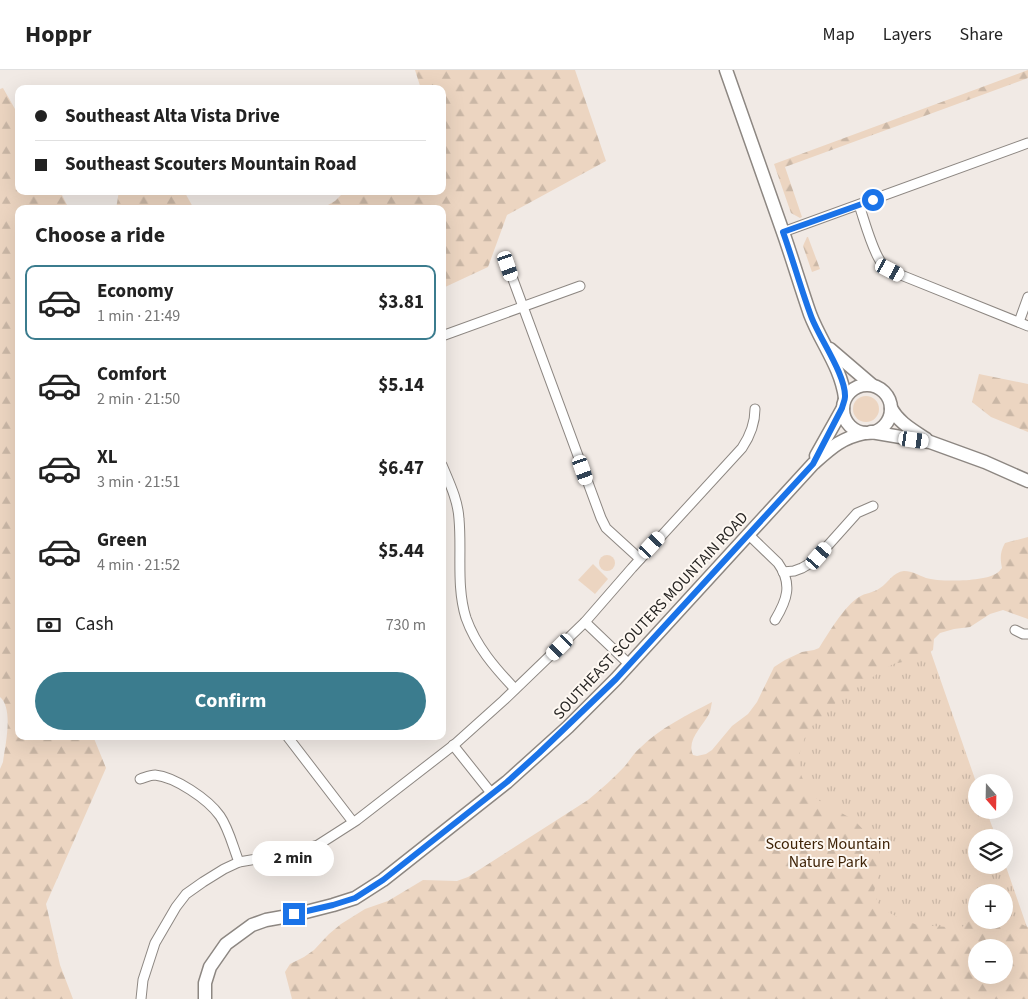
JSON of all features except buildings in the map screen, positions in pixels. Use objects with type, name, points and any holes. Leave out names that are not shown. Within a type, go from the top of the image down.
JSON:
[{"type":"street","points":[[726,70],[810,314],[841,378],[844,416],[850,426],[857,431],[930,442],[985,462],[1028,481]]},
{"type":"street","points":[[783,232],[1028,143]]},
{"type":"street","points":[[859,205],[881,262],[901,276],[1024,324],[1028,297]]},
{"type":"street","points":[[508,266],[601,518],[606,528],[640,559]]},
{"type":"street","points":[[446,335],[580,286]]},
{"type":"street","points":[[826,346],[872,385],[887,395],[896,417],[930,442]]},
{"type":"street","points":[[844,403],[856,387],[872,385]]},
{"type":"street","name":"SOUTHEAST SCOUTERS MOUNTAIN ROAD","points":[[813,464],[844,403]]},
{"type":"street","points":[[868,432],[879,429],[885,424],[891,408]]},
{"type":"street","points":[[141,999],[143,980],[155,943],[186,894],[224,869],[239,862],[286,854],[318,845],[354,822],[453,745],[585,622],[742,448],[750,434],[755,409]]},
{"type":"street","name":"SOUTHEAST SCOUTERS MOUNTAIN ROAD","points":[[205,999],[210,967],[226,944],[242,932],[252,925],[266,920],[333,905],[355,898],[383,880],[492,794],[568,727],[616,679],[813,464],[840,441],[868,432]]},
{"type":"street","points":[[446,475],[459,512],[460,577],[466,616],[473,634],[483,651],[515,689]]},
{"type":"street","points":[[783,572],[794,571],[814,561],[857,513],[873,506]]},
{"type":"street","points":[[749,535],[778,563],[787,582],[786,597],[775,620]]},
{"type":"street","points":[[585,622],[630,664]]},
{"type":"street","points":[[1016,630],[1023,634],[1028,634]]},
{"type":"street","points":[[290,740],[354,822]]},
{"type":"street","points":[[453,745],[492,794]]},
{"type":"street","points":[[140,779],[153,775],[166,778],[186,787],[209,804],[223,822],[239,862]]},
{"type":"green space","points":[[415,70],[575,70],[606,161],[507,215],[488,267],[446,287],[446,205],[328,205],[341,195],[446,195],[446,85],[420,85]]},
{"type":"green space","points":[[1028,70],[1028,78],[785,167],[802,217],[800,218],[791,213],[774,164]]},
{"type":"green space","points":[[3,88],[15,109],[15,195],[62,195],[67,205],[15,205],[15,740],[95,740],[106,768],[46,904],[60,965],[73,999],[0,999],[0,769],[3,762],[8,719],[7,710],[0,697],[0,89]]},
{"type":"green space","points":[[118,195],[186,195],[192,205],[117,205]]},
{"type":"green space","points":[[807,237],[820,269],[812,272],[803,246]]},
{"type":"green space","points":[[979,374],[1028,384],[1028,432],[991,417],[972,402]]},
{"type":"green space","points":[[866,396],[875,400],[879,409],[875,418],[866,422],[857,418],[853,409],[857,400]]},
{"type":"green space","name":"Scouters Mountain Nature Park","points":[[1028,537],[1028,619],[1003,610],[990,614],[970,627],[940,633],[934,639],[933,650],[922,658],[893,664],[844,695],[807,731],[800,752],[800,772],[806,787],[818,800],[854,820],[875,842],[881,863],[874,892],[878,903],[886,911],[918,925],[962,927],[968,922],[968,929],[1013,929],[1013,921],[1028,927],[1028,999],[292,999],[285,972],[290,964],[314,950],[341,924],[365,909],[388,901],[423,880],[457,881],[468,877],[588,800],[616,775],[638,750],[656,734],[712,702],[711,710],[696,733],[691,749],[693,755],[706,754],[712,750],[732,726],[748,714],[757,702],[774,667],[802,652],[819,648],[843,613],[859,597],[877,590],[894,576],[904,571],[913,572],[926,578],[941,580],[973,580],[991,576],[998,573],[1002,568],[1002,549],[1005,543]]},
{"type":"green space","points":[[607,555],[615,563],[607,571],[599,563]]},
{"type":"green space","points":[[593,564],[608,579],[595,594],[578,580]]},
{"type":"green space","name":"Scouters Mountain Nature Park","points":[[919,618],[973,774],[968,774],[968,819],[989,819],[993,829],[968,829],[968,874],[1009,874],[1012,884],[968,884],[968,929],[1013,929],[1013,887],[1028,930],[1028,999],[405,999]]},
{"type":"route","points":[[294,914],[355,898],[383,880],[507,782],[568,727],[616,679],[813,464],[842,408],[845,398],[841,378],[810,314],[783,232],[873,200]]}]
